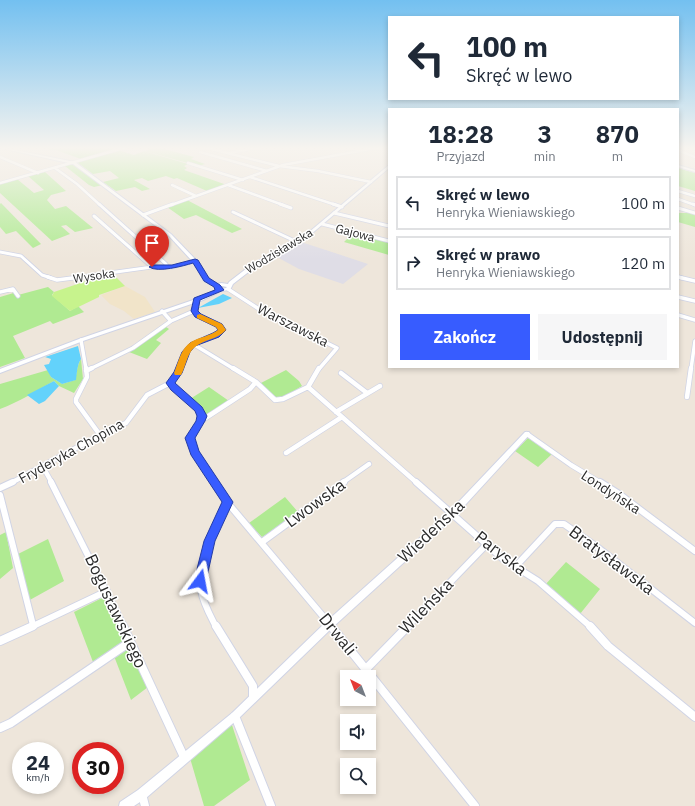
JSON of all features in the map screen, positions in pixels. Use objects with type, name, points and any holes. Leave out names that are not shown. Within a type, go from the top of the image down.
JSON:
[{"type":"street","points":[[77,185],[148,246],[166,264],[167,267]]},
{"type":"street","points":[[103,185],[170,235],[195,261],[206,280],[218,288]]},
{"type":"street","points":[[172,185],[196,196]]},
{"type":"street","points":[[143,215],[228,185],[291,208]]},
{"type":"street","points":[[273,185],[342,207]]},
{"type":"street","name":"Wodzisławska","points":[[227,286],[241,274],[262,260],[297,242],[322,224],[367,185]]},
{"type":"street","points":[[679,191],[695,196]]},
{"type":"street","points":[[679,199],[695,204]]},
{"type":"street","points":[[679,208],[695,213]]},
{"type":"street","points":[[234,212],[297,242]]},
{"type":"street","points":[[334,213],[388,226]]},
{"type":"street","points":[[94,216],[152,267]]},
{"type":"street","name":"Gajowa","points":[[322,224],[388,242]]},
{"type":"street","name":"Wysoka","points":[[0,252],[21,256],[42,275],[57,280],[152,267],[167,267],[195,261]]},
{"type":"street","points":[[679,277],[695,281]]},
{"type":"street","points":[[0,371],[81,340],[162,312],[196,299],[218,288],[227,286]]},
{"type":"street","name":"Warszawska","points":[[227,286],[262,311],[337,348],[320,367],[308,387]]},
{"type":"street","points":[[0,292],[14,289],[18,296]]},
{"type":"street","points":[[679,297],[695,302]]},
{"type":"street","points":[[86,371],[134,348],[172,321],[194,311],[197,301],[196,299]]},
{"type":"street","points":[[194,311],[198,316],[220,325],[222,329],[220,333],[193,344],[186,352],[178,373],[170,383],[199,409],[202,416],[201,421]]},
{"type":"street","points":[[162,312],[172,321]]},
{"type":"street","points":[[679,315],[695,320]]},
{"type":"street","points":[[81,340],[87,377],[76,399],[76,402],[100,434]]},
{"type":"street","points":[[687,397],[695,341]]},
{"type":"street","points":[[193,344],[256,382],[275,400],[283,399],[308,387]]},
{"type":"street","points":[[340,373],[366,394]]},
{"type":"street","points":[[201,421],[250,388],[256,382]]},
{"type":"street","name":"Fryderyka Chopina","points":[[0,488],[21,479],[100,434],[126,423],[147,395],[170,383]]},
{"type":"street","points":[[336,412],[380,386]]},
{"type":"street","name":"Paryska","points":[[308,387],[453,513],[503,559],[538,581],[608,646],[695,717]]},
{"type":"street","points":[[286,453],[342,417]]},
{"type":"street","name":"Drwali","points":[[201,421],[190,438],[195,452],[227,502],[366,668],[475,806]]},
{"type":"street","name":"Wiedeńska","points":[[124,806],[142,794],[184,757],[235,716],[330,624],[453,513],[527,434]]},
{"type":"street","name":"Londyńska","points":[[527,434],[539,441],[570,465],[619,494],[695,551]]},
{"type":"street","name":"Lwowska","points":[[262,542],[369,464]]},
{"type":"street","name":"Bogusławskiego","points":[[43,467],[69,514],[107,591],[184,757]]},
{"type":"street","points":[[0,495],[33,625]]},
{"type":"street","points":[[227,502],[210,541],[200,581],[201,593],[206,608],[253,686],[253,698]]},
{"type":"street","name":"Bratysławska","points":[[515,567],[558,522],[564,524],[597,547],[695,623]]},
{"type":"street","name":"Wileńska","points":[[366,668],[487,544]]},
{"type":"street","points":[[0,641],[107,591]]},
{"type":"street","points":[[0,728],[11,723],[130,642]]},
{"type":"street","points":[[235,716],[271,806]]},
{"type":"street","points":[[142,794],[145,806]]},
{"type":"shaded area","points":[[301,242],[368,264],[343,284],[299,269],[275,256]]},
{"type":"shaded area","points":[[125,286],[145,297],[155,312],[134,319],[124,311],[110,304],[101,295]]},
{"type":"green space","points":[[0,185],[24,185],[34,193],[44,190],[38,185],[59,185],[66,191],[51,195],[47,200],[55,209],[66,206],[93,228],[75,232],[66,225],[61,226],[70,234],[52,241],[0,193]]},
{"type":"green space","points":[[89,185],[103,185],[94,187]]},
{"type":"green space","points":[[107,185],[142,185],[150,189],[142,191],[135,187],[116,191]]},
{"type":"green space","points":[[192,185],[227,185],[207,191]]},
{"type":"green space","points":[[679,185],[695,185],[695,191],[679,186]]},
{"type":"green space","points":[[187,200],[242,229],[232,233],[196,215],[184,219],[167,207]]},
{"type":"green space","points":[[1,203],[41,244],[33,248],[16,231],[6,234],[0,227]]},
{"type":"green space","points":[[679,213],[695,213],[695,227],[679,222]]},
{"type":"green space","points":[[353,233],[388,242],[388,255],[344,242]]},
{"type":"green space","points":[[114,275],[125,286],[99,295],[99,297],[70,311],[52,296],[54,292],[95,278]]},
{"type":"green space","points":[[48,287],[54,292],[52,295],[70,311],[78,306],[84,312],[53,324],[50,321],[13,336],[25,358],[0,367],[0,297],[17,292],[18,295]]},
{"type":"green space","points":[[166,327],[169,329],[156,340],[161,343],[147,359],[129,352]]},
{"type":"green space","points":[[81,359],[83,379],[74,393],[59,386],[54,381],[21,400],[0,409],[0,384],[48,370],[51,377],[62,384],[75,380]]},
{"type":"green space","points":[[286,370],[299,381],[302,386],[281,399],[273,398],[259,384]]},
{"type":"green space","points":[[209,387],[229,401],[205,416],[203,409],[190,399]]},
{"type":"green space","points":[[528,438],[552,454],[538,467],[515,451]]},
{"type":"green space","points":[[285,497],[298,512],[262,537],[249,523]]},
{"type":"green space","points":[[6,532],[13,568],[0,579],[0,535]]},
{"type":"green space","points":[[48,539],[64,581],[28,601],[16,555]]},
{"type":"green space","points":[[566,562],[600,589],[580,614],[545,585]]},
{"type":"green space","points":[[106,596],[127,641],[93,662],[74,612]]},
{"type":"green space","points":[[129,647],[148,687],[131,700],[114,656]]},
{"type":"green space","points":[[231,722],[250,780],[214,806],[204,806],[190,758]]},
{"type":"water","points":[[223,294],[232,298],[219,304],[198,308]]},
{"type":"water","points":[[78,346],[81,359],[78,366],[76,380],[62,384],[51,377],[44,365],[49,364],[51,359],[45,357]]},
{"type":"water","points":[[54,381],[59,386],[45,401],[39,404],[27,395]]},
{"type":"slow traffic","points":[[178,373],[186,352],[193,344],[216,335],[222,330],[220,325],[200,317]]},
{"type":"route","points":[[152,267],[172,267],[195,261],[206,280],[212,285],[218,286],[217,288],[220,290],[201,299],[196,299],[197,301],[194,311],[198,316],[220,325],[222,330],[216,335],[193,344],[186,352],[178,373],[170,383],[199,409],[202,416],[201,421],[190,438],[195,452],[221,495],[227,502],[210,541],[200,581]]}]
